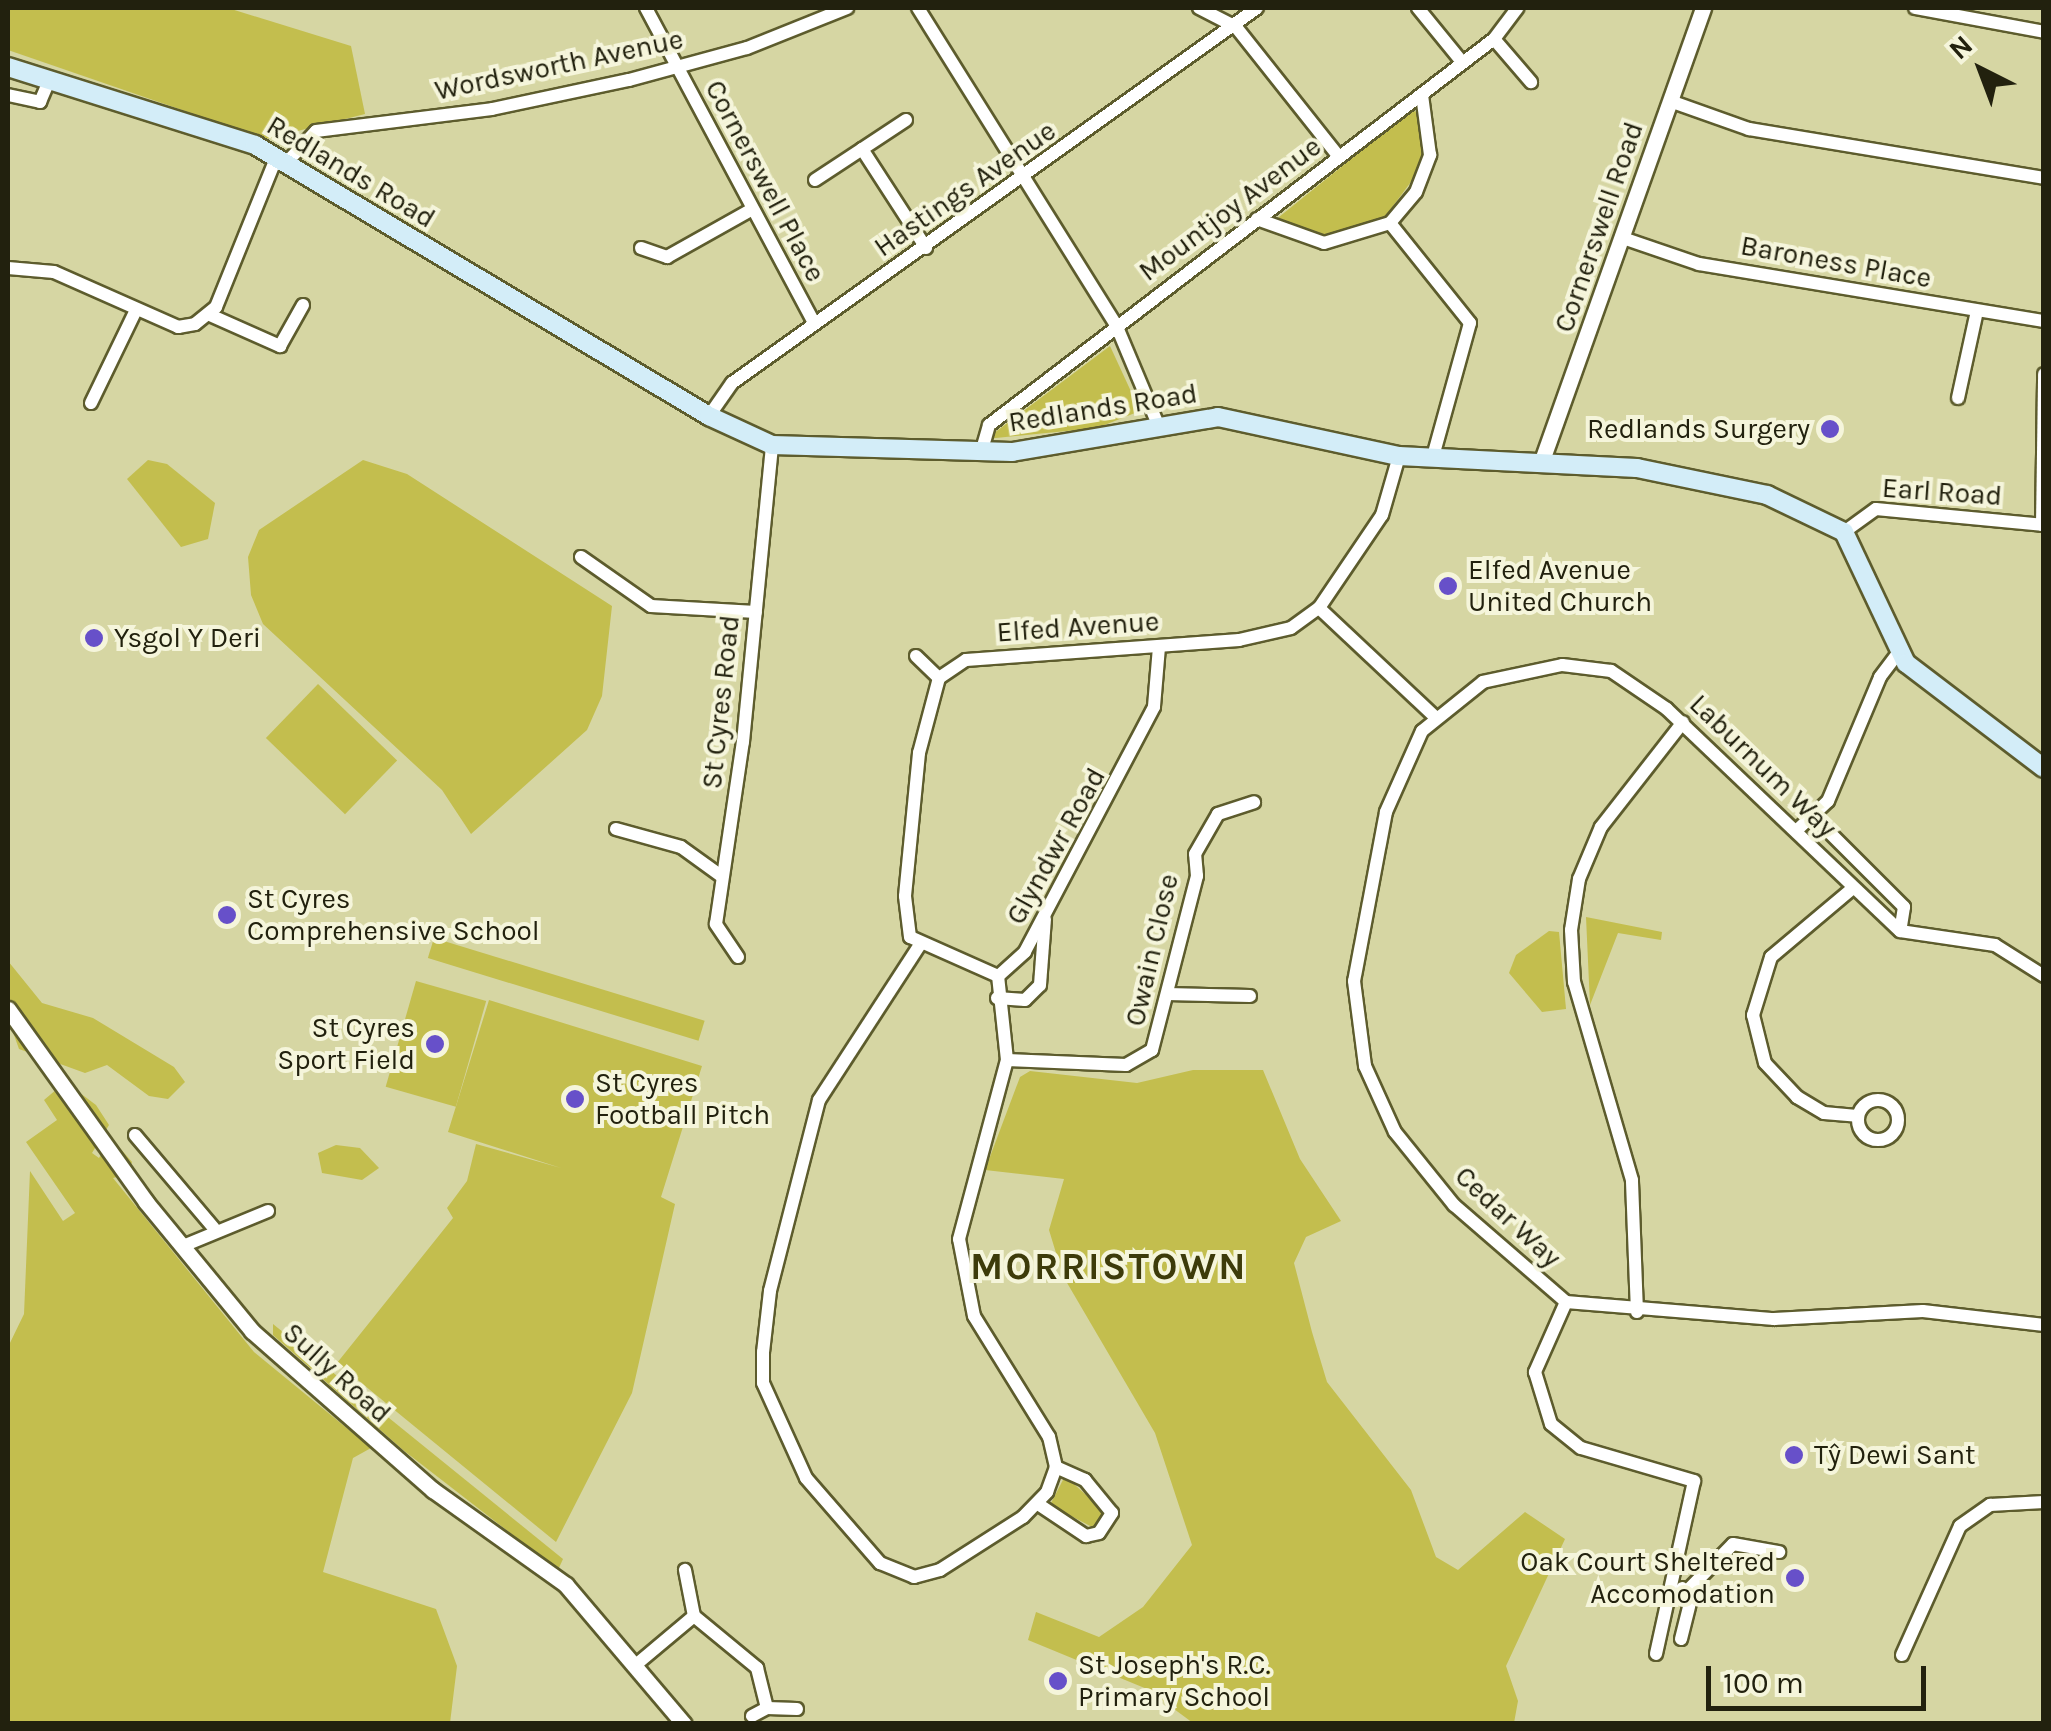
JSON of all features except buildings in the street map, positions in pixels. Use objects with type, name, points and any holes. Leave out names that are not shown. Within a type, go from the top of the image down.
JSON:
[{"type":"main road","name":"Redlands Road","points":[[8,67],[201,123],[282,159],[709,416],[772,444],[981,453],[1042,448],[1157,422],[1244,420],[1399,456],[1694,476],[1806,509],[1844,532]]},
{"type":"main road","points":[[1844,532],[1898,654],[2044,768]]},
{"type":"street","name":"Cornerswell Place","points":[[646,8],[749,211],[815,324]]},
{"type":"street","name":"Wordsworth Avenue","points":[[282,159],[316,131],[492,109],[674,68],[848,8]]},
{"type":"street","points":[[918,8],[1117,327],[1157,422]]},
{"type":"street","points":[[1199,8],[1236,28],[1340,156]]},
{"type":"street","name":"Hastings Avenue","points":[[709,416],[732,383],[1236,28],[1257,8]]},
{"type":"street","points":[[1418,8],[1462,62]]},
{"type":"street","name":"Mountjoy Avenue","points":[[981,453],[988,425],[1494,39],[1518,8]]},
{"type":"street","name":"Cornerswell Road","points":[[1541,463],[1702,8]]},
{"type":"street","points":[[1915,8],[2044,32]]},
{"type":"street","points":[[1494,39],[1531,82]]},
{"type":"street","points":[[8,95],[40,102],[50,80]]},
{"type":"street","points":[[1257,219],[1324,243],[1390,224],[1416,192],[1430,154],[1422,95]]},
{"type":"street","points":[[1670,102],[1749,129],[2044,178]]},
{"type":"street","points":[[816,180],[906,120]]},
{"type":"street","points":[[862,149],[926,248]]},
{"type":"street","points":[[210,315],[282,159]]},
{"type":"street","points":[[641,248],[668,257],[749,211]]},
{"type":"street","points":[[1390,224],[1470,323],[1432,460]]},
{"type":"street","name":"Baroness Place","points":[[1622,238],[1700,264],[2044,321]]},
{"type":"street","points":[[8,268],[54,272],[178,327],[210,315],[280,346],[303,306]]},
{"type":"street","points":[[91,403],[136,310]]},
{"type":"street","points":[[1958,398],[1977,311]]},
{"type":"street","points":[[2043,525],[2044,374]]},
{"type":"street","name":"St Cyres Road","points":[[738,957],[716,924],[756,612],[772,444]]},
{"type":"street","name":"Elfed Avenue","points":[[939,678],[966,660],[1159,648],[1264,636],[1318,608],[1382,515],[1399,456]]},
{"type":"street","name":"Earl Road","points":[[1844,532],[1876,510],[2043,525]]},
{"type":"street","points":[[581,557],[651,606],[756,612]]},
{"type":"street","points":[[1318,608],[1435,717]]},
{"type":"street","name":"Glyndwr Road","points":[[998,976],[1044,919],[1154,707],[1159,648]]},
{"type":"street","points":[[1796,832],[1815,818],[1898,654]]},
{"type":"street","points":[[916,656],[939,678],[922,737],[905,896],[910,937],[998,976],[997,998],[1007,1060],[961,1219],[963,1272],[983,1335],[1049,1436],[1056,1467],[1038,1504],[940,1570],[903,1574],[880,1564],[806,1478],[763,1384],[770,1291],[819,1100],[921,943]]},
{"type":"street","name":"Laburnum Way","points":[[1435,717],[1504,672],[1581,665],[1625,678],[1683,722],[1900,930]]},
{"type":"street","name":"Cedar Way","points":[[1435,717],[1395,782],[1362,909],[1354,981],[1365,1066],[1421,1168],[1566,1302],[1637,1312],[1774,1320],[1911,1310],[2044,1325]]},
{"type":"street","points":[[1637,1312],[1632,1180],[1574,982],[1570,930],[1579,879],[1602,826],[1683,722]]},
{"type":"street","name":"Owain Close","points":[[1007,1060],[1135,1063],[1159,1038],[1197,876],[1194,854],[1218,814],[1254,802]]},
{"type":"street","points":[[1815,818],[1904,906],[1900,930],[1995,945],[2044,976]]},
{"type":"street","points":[[616,829],[681,847],[722,876]]},
{"type":"street","points":[[1853,888],[1771,957],[1753,1016],[1765,1063],[1797,1098],[1824,1113],[1857,1116]]},
{"type":"street","points":[[997,998],[1025,1000],[1040,985],[1044,919]]},
{"type":"street","points":[[1167,994],[1250,996]]},
{"type":"street","name":"Sully Road","points":[[8,1009],[183,1246],[252,1331],[341,1412],[566,1585],[638,1663],[684,1724]]},
{"type":"street","points":[[136,1135],[214,1228]]},
{"type":"street","points":[[183,1246],[214,1228],[268,1211]]},
{"type":"street","points":[[1566,1302],[1535,1372],[1542,1406],[1581,1448],[1694,1482],[1656,1654]]},
{"type":"street","points":[[1038,1504],[1086,1536],[1100,1533],[1112,1514],[1085,1480],[1056,1467]]},
{"type":"street","points":[[1902,1655],[1960,1526],[1990,1505],[2044,1502]]},
{"type":"street","points":[[1681,1638],[1688,1590],[1733,1544],[1778,1552]]},
{"type":"street","points":[[685,1570],[694,1616],[757,1668],[766,1708]]},
{"type":"street","points":[[1670,1585],[1688,1590]]},
{"type":"street","points":[[638,1663],[694,1616]]},
{"type":"street","points":[[752,1716],[766,1708],[796,1709]]},
{"type":"shaded area","points":[[8,8],[228,8],[351,46],[365,114],[266,139],[8,50]]},
{"type":"shaded area","points":[[1412,110],[1421,114],[1425,142],[1419,171],[1382,221],[1323,237],[1274,221]]},
{"type":"shaded area","points":[[1110,346],[1140,411],[1097,428],[986,439]]},
{"type":"shaded area","points":[[148,460],[167,464],[215,503],[208,539],[181,547],[127,479]]},
{"type":"shaded area","points":[[363,460],[407,474],[612,606],[602,696],[587,730],[471,834],[442,790],[263,624],[251,595],[248,557],[259,530]]},
{"type":"shaded area","points":[[318,684],[397,760],[345,814],[266,738]]},
{"type":"shaded area","points":[[1586,917],[1662,932],[1661,940],[1618,933],[1590,1005]]},
{"type":"shaded area","points":[[1549,931],[1559,932],[1566,1009],[1542,1012],[1509,973],[1516,955]]},
{"type":"shaded area","points":[[434,938],[705,1021],[698,1041],[428,958]]},
{"type":"shaded area","points":[[8,961],[42,1003],[93,1018],[174,1067],[185,1082],[168,1099],[149,1096],[107,1065],[85,1073],[19,1049],[8,1018]]},
{"type":"shaded area","name":"St Cyres Sport Field","points":[[416,981],[486,1001],[456,1107],[386,1087]]},
{"type":"shaded area","points":[[489,1000],[702,1066],[661,1197],[675,1204],[632,1393],[556,1542],[337,1363],[453,1218],[447,1208],[467,1181],[476,1144],[561,1168],[448,1132]]},
{"type":"shaded area","points":[[1193,1070],[1263,1070],[1300,1159],[1341,1221],[1306,1237],[1294,1263],[1312,1332],[1327,1382],[1411,1490],[1436,1557],[1458,1570],[1525,1512],[1565,1539],[1506,1666],[1518,1701],[1514,1723],[1193,1723],[1147,1689],[1028,1640],[1036,1612],[1099,1637],[1143,1607],[1192,1545],[1155,1433],[1063,1276],[1049,1230],[1064,1179],[985,1170],[1020,1077],[1030,1071],[1137,1083]]},
{"type":"shaded area","points":[[57,1089],[67,1101],[80,1093],[96,1105],[109,1125],[92,1153],[99,1158],[106,1146],[118,1146],[132,1162],[128,1174],[113,1178],[254,1352],[371,1448],[353,1458],[323,1572],[436,1609],[457,1666],[450,1723],[8,1723],[8,1347],[24,1314],[30,1171],[63,1221],[75,1213],[26,1142],[57,1120],[44,1100]]},
{"type":"shaded area","points":[[336,1145],[360,1148],[379,1168],[362,1180],[322,1173],[318,1153]]},
{"type":"shaded area","points":[[273,1324],[563,1559],[558,1570],[403,1450],[273,1335]]},
{"type":"shaded area","points":[[1065,1476],[1105,1512],[1094,1528],[1050,1505]]},
{"type":"place","name":"Redlands Surgery","points":[[1830,429]]},
{"type":"place","name":"Elfed Avenue United Church","points":[[1448,586]]},
{"type":"place","name":"Ysgol Y Deri","points":[[94,638]]},
{"type":"place","name":"St Cyres Comprehensive School","points":[[227,915]]},
{"type":"place","name":"St Cyres Sport Field","points":[[435,1044]]},
{"type":"place","name":"St Cyres Football Pitch","points":[[575,1099]]},
{"type":"place","name":"Tŷ Dewi Sant","points":[[1794,1455]]},
{"type":"place","name":"Oak Court Sheltered Accomodation","points":[[1795,1578]]},
{"type":"place","name":"St Joseph's R.C. Primary School","points":[[1058,1681]]},
{"type":"district","name":"MORRISTOWN","points":[[1109,1267]]}]
